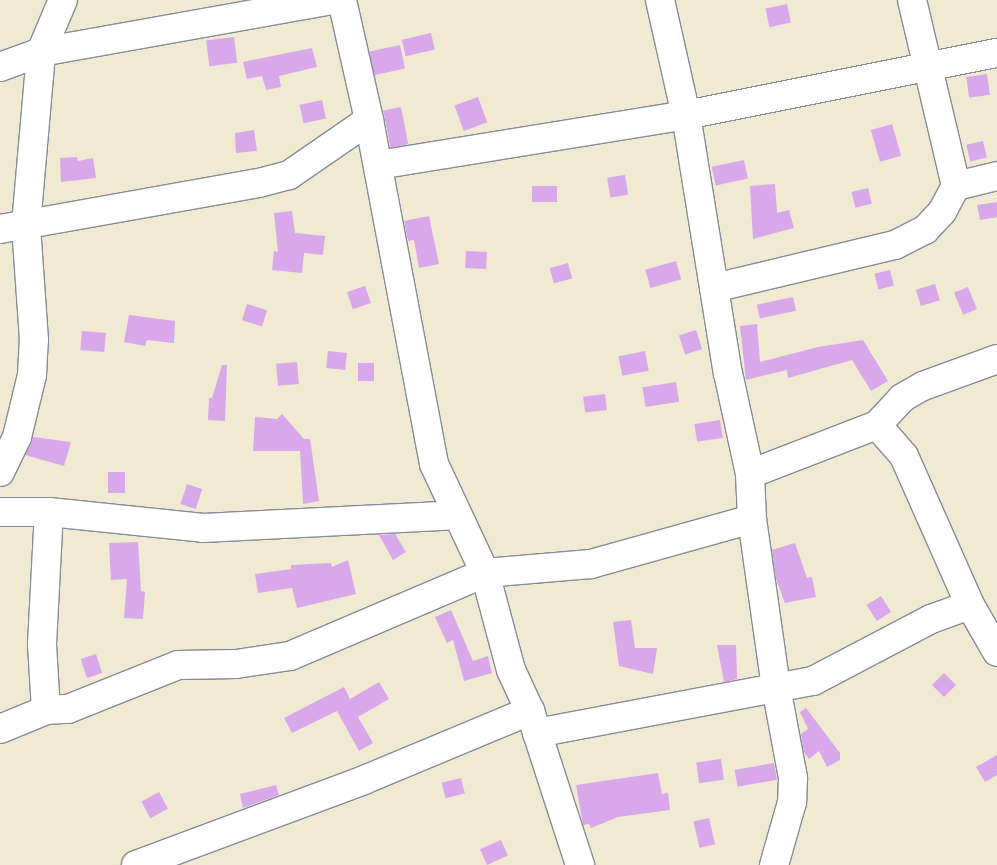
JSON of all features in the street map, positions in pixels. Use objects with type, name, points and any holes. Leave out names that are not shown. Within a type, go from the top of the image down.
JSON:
[{"type":"street","points":[[0,472],[17,437],[32,375],[34,340],[26,225],[41,52],[62,0]]},
{"type":"street","points":[[0,67],[41,52],[332,0]]},
{"type":"street","points":[[342,0],[378,165],[432,457],[456,515],[485,573],[505,652],[533,722],[580,865]]},
{"type":"street","points":[[660,0],[686,115],[714,288],[750,474],[752,519],[776,687],[793,778],[792,802],[766,864]]},
{"type":"street","points":[[714,288],[895,245],[925,230],[942,212],[956,186],[930,68],[912,0]]},
{"type":"street","points":[[378,165],[686,115],[930,68],[997,53]]},
{"type":"street","points":[[0,229],[259,183],[289,175],[369,120]]},
{"type":"street","points":[[956,186],[997,176]]},
{"type":"street","points":[[750,474],[877,425],[902,398],[923,386],[997,359]]},
{"type":"street","points":[[877,425],[904,456],[970,605],[997,652]]},
{"type":"street","points":[[0,512],[49,512],[203,528],[456,515]]},
{"type":"street","points":[[46,710],[42,618],[49,512]]},
{"type":"street","points":[[0,729],[46,710],[68,709],[178,665],[236,664],[290,656],[485,573],[591,564],[752,519]]},
{"type":"street","points":[[136,865],[364,780],[533,722],[813,681],[931,620],[970,605]]},
{"type":"building","points":[[787,4],[791,23],[769,27],[765,9]]},
{"type":"building","points":[[431,33],[435,50],[406,56],[402,40]]},
{"type":"building","points":[[234,37],[237,63],[209,66],[206,40]]},
{"type":"building","points":[[400,45],[405,68],[374,75],[369,52]]},
{"type":"building","points":[[312,48],[317,67],[279,76],[281,87],[266,90],[262,76],[247,79],[243,62]]},
{"type":"building","points":[[987,74],[990,95],[969,98],[966,77]]},
{"type":"building","points":[[478,97],[487,122],[464,131],[455,106]]},
{"type":"building","points":[[322,100],[326,119],[303,123],[300,105]]},
{"type":"building","points":[[401,107],[408,144],[391,148],[383,110]]},
{"type":"building","points":[[892,124],[901,156],[880,162],[871,130]]},
{"type":"building","points":[[254,130],[257,151],[236,153],[235,133]]},
{"type":"building","points":[[983,141],[987,158],[970,161],[966,145]]},
{"type":"building","points":[[77,157],[78,161],[93,158],[96,178],[61,182],[60,158]]},
{"type":"building","points":[[744,160],[748,179],[716,185],[712,167]]},
{"type":"building","points":[[625,175],[628,195],[610,198],[607,178]]},
{"type":"building","points":[[775,184],[777,213],[789,210],[794,228],[753,239],[750,186]]},
{"type":"building","points":[[532,186],[557,186],[557,202],[532,202]]},
{"type":"building","points":[[868,188],[872,204],[855,208],[852,192]]},
{"type":"building","points":[[997,202],[997,217],[980,220],[977,205]]},
{"type":"building","points":[[292,211],[295,233],[325,236],[323,255],[304,253],[302,273],[272,270],[274,251],[278,252],[274,213]]},
{"type":"building","points":[[429,216],[439,264],[419,268],[414,240],[408,241],[404,221]]},
{"type":"building","points":[[466,251],[487,252],[486,269],[465,268]]},
{"type":"building","points":[[676,261],[681,279],[650,288],[645,270]]},
{"type":"building","points":[[568,263],[572,278],[554,283],[550,268]]},
{"type":"building","points":[[890,270],[894,286],[878,289],[874,274]]},
{"type":"building","points":[[935,284],[940,300],[921,306],[916,290]]},
{"type":"building","points":[[365,286],[371,303],[353,309],[347,292]]},
{"type":"building","points":[[968,287],[977,309],[963,315],[954,293]]},
{"type":"building","points":[[793,297],[796,311],[760,318],[757,305]]},
{"type":"building","points":[[247,304],[267,310],[262,326],[242,320]]},
{"type":"building","points":[[129,315],[175,321],[174,343],[147,340],[145,346],[124,342]]},
{"type":"building","points":[[757,324],[760,362],[818,347],[863,340],[888,381],[871,391],[852,360],[788,378],[787,370],[746,380],[740,326]]},
{"type":"building","points":[[696,330],[702,349],[685,355],[679,336]]},
{"type":"building","points":[[82,331],[106,333],[104,352],[80,350]]},
{"type":"building","points":[[328,351],[347,353],[345,370],[326,368]]},
{"type":"building","points":[[645,351],[649,371],[622,376],[618,356]]},
{"type":"building","points":[[297,362],[299,384],[278,386],[276,364]]},
{"type":"building","points":[[358,363],[374,363],[374,381],[358,381]]},
{"type":"building","points":[[222,365],[227,365],[225,421],[208,420],[209,398],[212,398]]},
{"type":"building","points":[[676,382],[679,402],[646,407],[642,387]]},
{"type":"building","points":[[605,394],[607,410],[585,413],[583,397]]},
{"type":"building","points":[[282,414],[304,439],[310,439],[319,501],[303,504],[300,451],[253,451],[255,417],[277,419]]},
{"type":"building","points":[[720,420],[723,438],[697,442],[694,424]]},
{"type":"building","points":[[33,437],[71,442],[64,466],[25,455]]},
{"type":"building","points":[[108,472],[125,472],[125,493],[108,493]]},
{"type":"building","points":[[187,484],[202,489],[196,509],[181,504]]},
{"type":"building","points":[[395,534],[406,552],[393,560],[379,535]]},
{"type":"building","points":[[138,542],[141,591],[145,592],[143,619],[124,618],[127,579],[111,580],[109,543]]},
{"type":"building","points":[[795,543],[807,578],[812,577],[816,597],[785,603],[776,579],[772,550]]},
{"type":"building","points":[[348,560],[356,594],[297,608],[292,588],[258,593],[255,574],[291,569],[291,565],[331,563],[332,567]]},
{"type":"building","points":[[881,596],[891,612],[877,621],[867,605]]},
{"type":"building","points":[[451,610],[473,661],[488,656],[492,673],[464,681],[453,640],[447,643],[435,617]]},
{"type":"building","points":[[631,620],[635,648],[657,648],[653,674],[619,666],[613,622]]},
{"type":"building","points":[[717,645],[736,645],[737,679],[724,682]]},
{"type":"building","points":[[96,654],[102,673],[87,678],[81,659]]},
{"type":"building","points":[[944,673],[956,685],[944,697],[932,685]]},
{"type":"building","points":[[379,682],[389,699],[358,717],[373,743],[359,751],[337,711],[292,733],[284,718],[344,687],[350,699]]},
{"type":"building","points":[[806,708],[840,753],[840,760],[827,767],[819,751],[809,759],[804,752],[801,734],[808,729],[800,712]]},
{"type":"building","points":[[997,755],[997,775],[985,782],[976,767]]},
{"type":"building","points":[[721,759],[724,780],[699,783],[696,762]]},
{"type":"building","points":[[774,763],[777,780],[738,787],[735,770]]},
{"type":"building","points":[[658,773],[662,794],[668,793],[670,810],[618,817],[591,828],[589,824],[583,825],[576,785]]},
{"type":"building","points":[[461,778],[465,794],[445,798],[442,783]]},
{"type":"building","points":[[276,785],[279,795],[243,808],[240,794]]},
{"type":"building","points":[[159,792],[168,809],[150,818],[141,801]]},
{"type":"building","points":[[709,818],[715,844],[699,848],[693,822]]},
{"type":"building","points":[[501,840],[508,856],[487,865],[480,849]]}]
